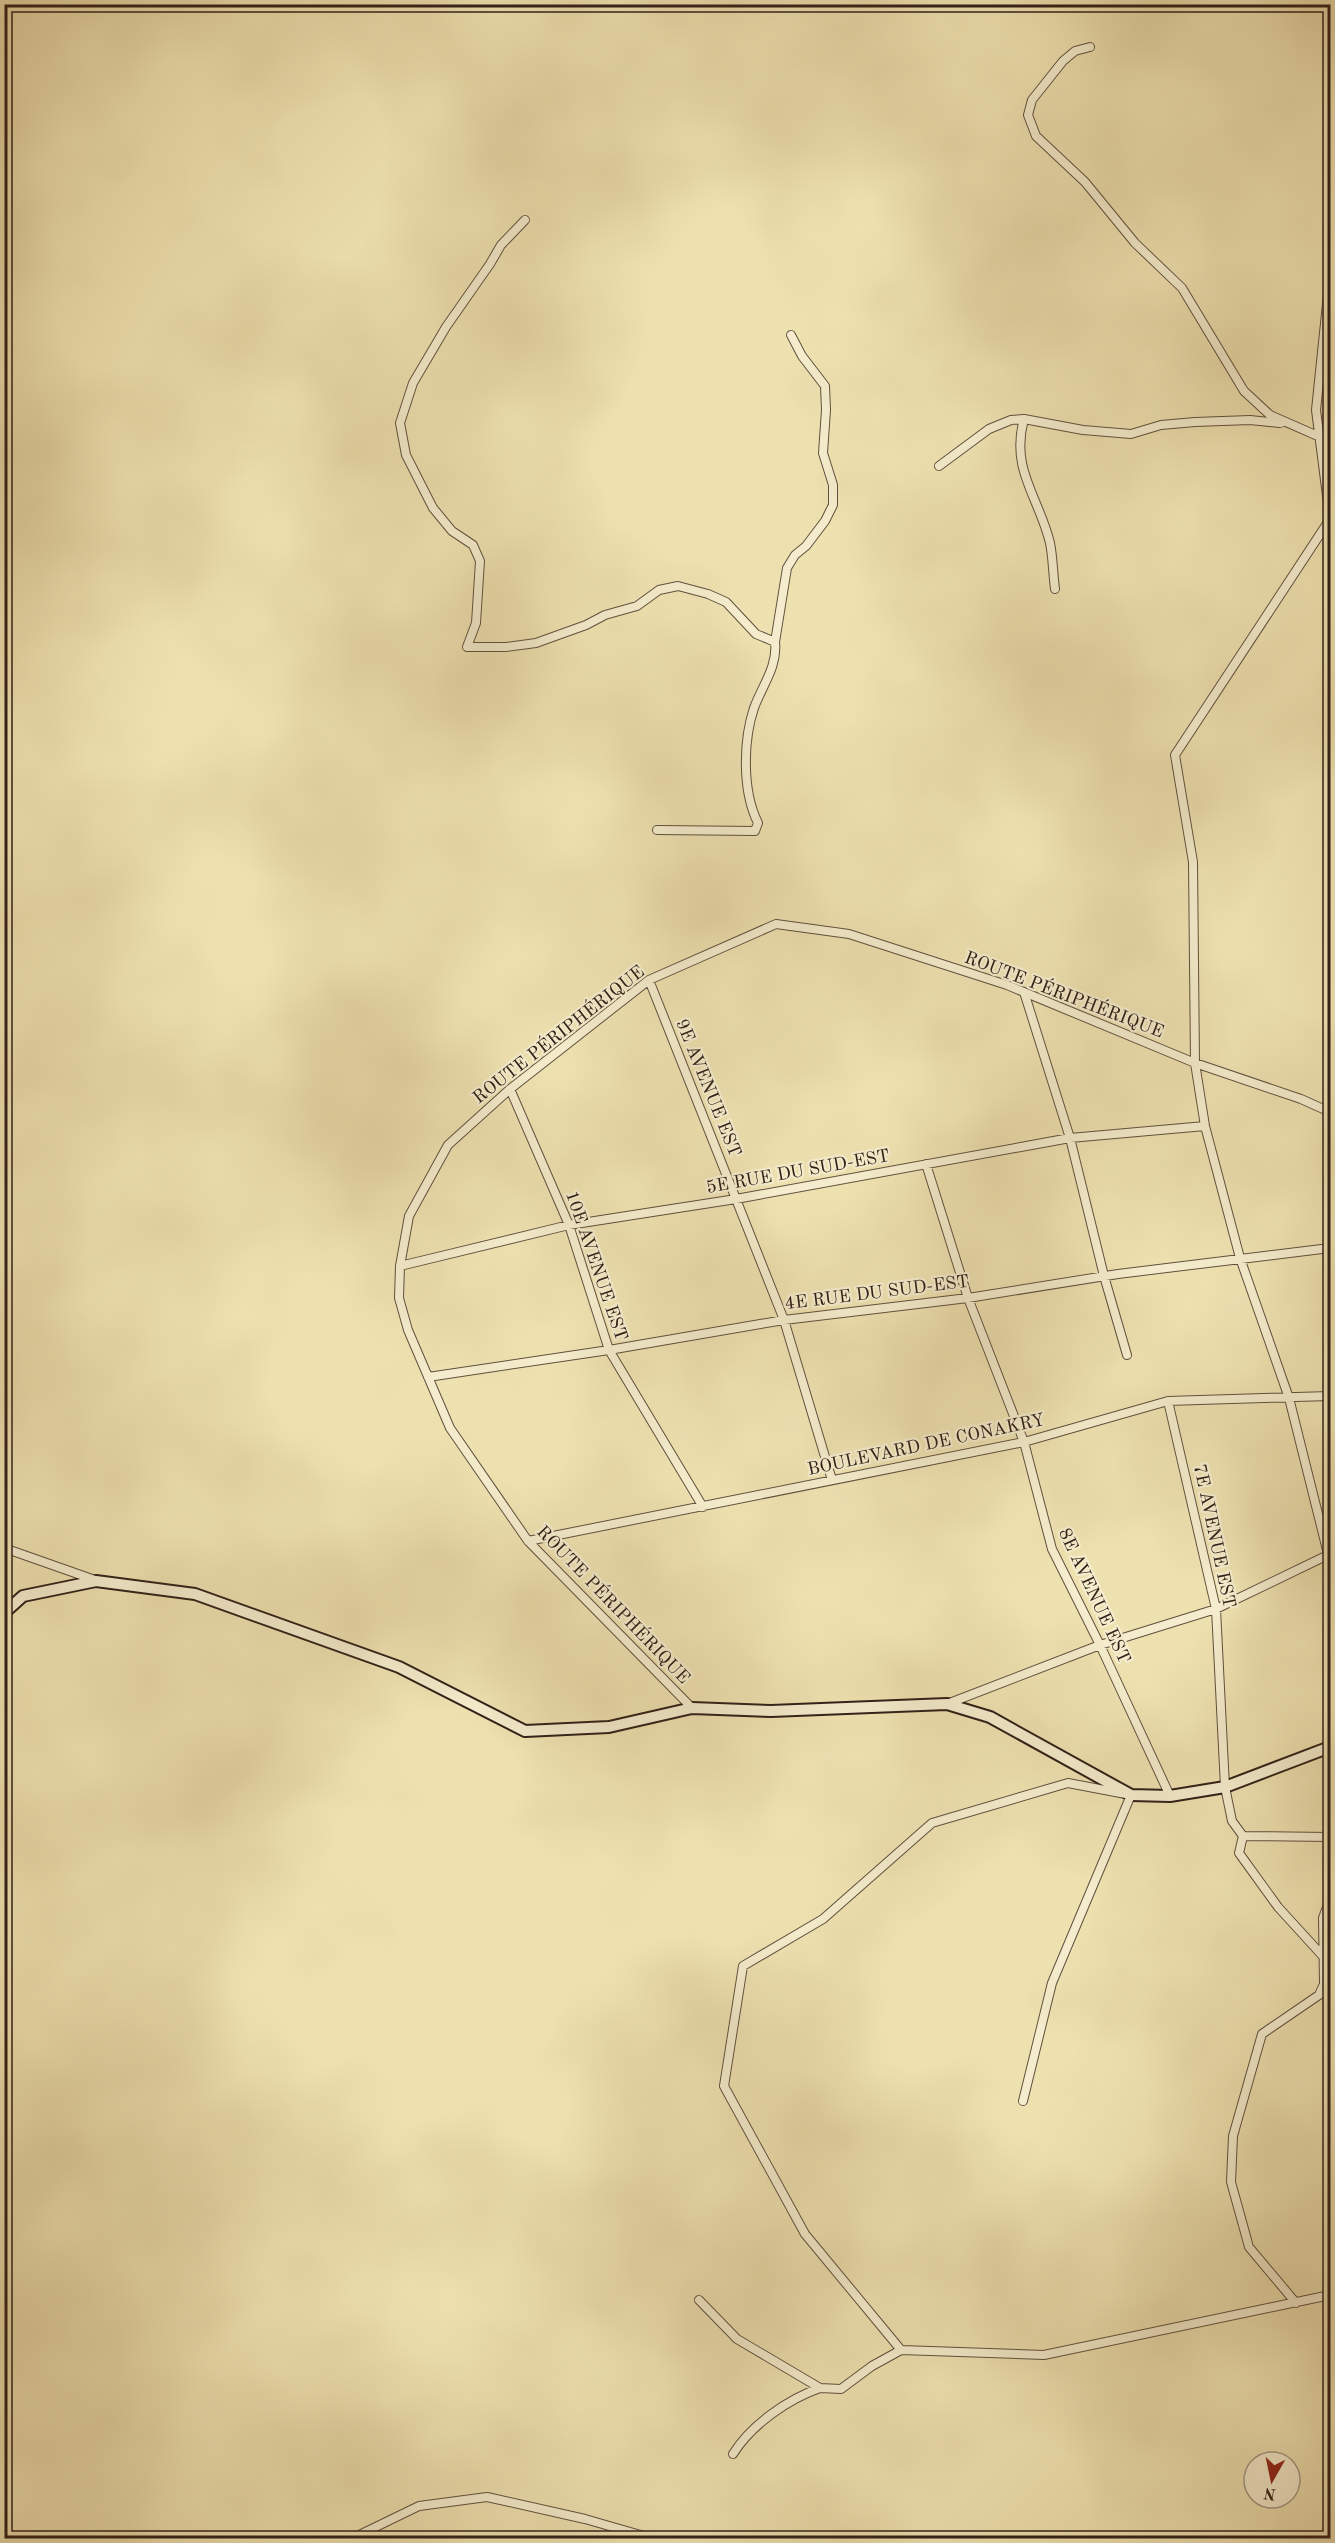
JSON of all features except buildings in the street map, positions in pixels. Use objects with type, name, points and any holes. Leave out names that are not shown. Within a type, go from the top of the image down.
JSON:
[{"type":"street","points":[[1090,47],[1075,51],[1063,61],[1032,100],[1028,115],[1036,136],[1085,182],[1135,243],[1182,288],[1244,392],[1270,415],[1296,428]]},
{"type":"street","points":[[525,220],[501,245],[446,327],[413,383],[400,423],[406,455],[433,508],[452,531],[473,545],[480,561],[476,623],[467,647],[498,648],[536,644],[586,625],[605,615],[637,606],[659,590],[678,586],[708,594],[726,602],[756,634],[775,642]]},
{"type":"street","points":[[4,1548],[96,1581],[195,1594],[399,1667],[525,1731],[609,1727],[692,1708],[771,1712],[947,1704],[1100,1645],[1216,1609],[1330,1557],[1289,1398],[1240,1258],[1205,1126],[1195,1063],[1193,862],[1175,755],[1330,519],[1316,410],[1330,275]]},
{"type":"street","points":[[657,830],[755,831],[758,823],[752,811],[747,749],[754,708],[770,675],[776,651],[775,642],[787,568],[795,555],[806,546],[825,521],[833,505],[833,485],[823,453],[825,386],[802,356],[792,335]]},
{"type":"street","points":[[1024,419],[1020,433],[1019,453],[1050,543],[1055,589]]},
{"type":"street","points":[[939,466],[989,429],[1011,420],[1024,419],[1083,430],[1131,434],[1161,425],[1225,420],[1275,422],[1320,437]]},
{"type":"street","name":"ROUTE PÉRIPHÉRIQUE","points":[[692,1708],[528,1541],[450,1428],[405,1319],[399,1298],[400,1266],[409,1215],[448,1145],[510,1089],[649,980],[776,924],[849,934],[1024,992],[1195,1063],[1301,1099],[1330,1112]]},
{"type":"street","name":"9E AVENUE EST","points":[[649,980],[784,1320],[832,1480]]},
{"type":"street","points":[[1024,992],[1070,1138],[1104,1276],[1127,1355]]},
{"type":"street","name":"10E AVENUE EST","points":[[510,1089],[569,1226],[609,1350],[704,1507]]},
{"type":"street","name":"5E RUE DU SUD-EST","points":[[400,1266],[569,1226],[736,1199],[1070,1138],[1205,1126]]},
{"type":"street","name":"8E AVENUE EST","points":[[926,1164],[968,1298],[1024,1442],[1052,1549],[1100,1645],[1170,1796]]},
{"type":"street","name":"4E RUE DU SUD-EST","points":[[428,1377],[609,1350],[784,1320],[968,1298],[1104,1276],[1330,1248]]},
{"type":"street","name":"BOULEVARD DE CONAKRY","points":[[528,1541],[1024,1442],[1168,1401],[1330,1396]]},
{"type":"street","name":"7E AVENUE EST","points":[[1168,1401],[1216,1609],[1225,1787],[1232,1821],[1243,1836],[1239,1853],[1278,1907],[1328,1961]]},
{"type":"street","points":[[4,1613],[23,1596],[96,1581]]},
{"type":"street","points":[[947,1704],[990,1717],[1131,1795]]},
{"type":"street","points":[[901,2350],[805,2234],[724,2086],[743,1966],[823,1919],[932,1823],[1068,1783],[1131,1795],[1170,1796],[1225,1787],[1330,1747]]},
{"type":"street","points":[[1023,2101],[1052,1983],[1131,1795]]},
{"type":"street","points":[[1243,1836],[1330,1837]]},
{"type":"street","points":[[1296,2303],[1249,2247],[1231,2182],[1233,2136],[1262,2034],[1319,1995],[1324,1984],[1328,1961],[1323,1917],[1330,1899]]},
{"type":"street","points":[[733,2454],[738,2445],[783,2405],[820,2388],[841,2389],[872,2366],[901,2350],[1044,2355],[1330,2295]]},
{"type":"street","points":[[699,2300],[737,2339],[820,2388]]},
{"type":"street","points":[[353,2538],[419,2506],[487,2497],[585,2519],[651,2538]]}]
